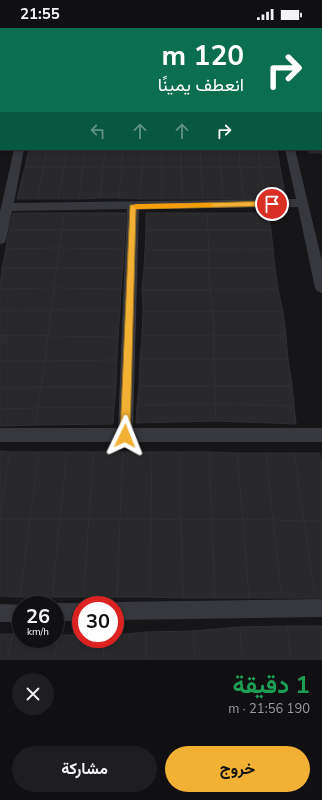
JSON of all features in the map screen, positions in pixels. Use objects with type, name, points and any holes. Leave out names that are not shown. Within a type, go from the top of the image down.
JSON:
[{"type":"street","points":[[0,240],[19,150]]},
{"type":"street","points":[[290,150],[322,288]]},
{"type":"street","points":[[7,207],[303,203]]},
{"type":"street","points":[[125,436],[133,206]]},
{"type":"street","points":[[0,436],[322,435]]},
{"type":"street","points":[[124,611],[322,608]]},
{"type":"street","points":[[0,613],[12,613]]},
{"type":"building","points":[[29,150],[47,150],[44,167],[25,167]]},
{"type":"building","points":[[47,150],[67,150],[64,167],[44,167]]},
{"type":"building","points":[[67,150],[86,150],[83,167],[64,167]]},
{"type":"building","points":[[86,150],[105,150],[103,167],[83,167]]},
{"type":"building","points":[[105,150],[123,150],[122,167],[103,167]]},
{"type":"building","points":[[123,150],[143,150],[142,167],[122,167]]},
{"type":"building","points":[[143,150],[162,150],[162,167],[142,167]]},
{"type":"building","points":[[162,150],[181,150],[181,167],[162,167]]},
{"type":"building","points":[[181,150],[200,150],[201,167],[181,167]]},
{"type":"building","points":[[200,150],[219,150],[221,167],[201,167]]},
{"type":"building","points":[[219,150],[239,150],[240,167],[221,167]]},
{"type":"building","points":[[239,150],[258,150],[260,168],[240,167]]},
{"type":"building","points":[[258,150],[277,150],[280,167],[260,168]]},
{"type":"building","points":[[308,150],[322,150],[322,153],[309,153]]},
{"type":"building","points":[[25,167],[44,167],[37,199],[17,199]]},
{"type":"building","points":[[44,167],[64,167],[58,199],[37,199]]},
{"type":"building","points":[[64,167],[83,167],[79,199],[58,199]]},
{"type":"building","points":[[83,167],[103,167],[100,198],[79,199]]},
{"type":"building","points":[[103,167],[122,167],[119,198],[100,198]]},
{"type":"building","points":[[122,167],[142,167],[140,199],[119,198]]},
{"type":"building","points":[[142,167],[162,167],[162,199],[140,199]]},
{"type":"building","points":[[162,167],[181,167],[182,199],[162,199]]},
{"type":"building","points":[[181,167],[201,167],[203,199],[182,199]]},
{"type":"building","points":[[201,167],[221,167],[223,199],[203,199]]},
{"type":"building","points":[[221,167],[240,167],[244,199],[223,199]]},
{"type":"building","points":[[240,167],[260,168],[265,199],[244,199]]},
{"type":"building","points":[[280,167],[286,199],[265,199],[260,168]]},
{"type":"building","points":[[13,213],[64,213],[62,230],[9,230]]},
{"type":"building","points":[[64,213],[126,213],[125,230],[62,230]]},
{"type":"building","points":[[146,213],[207,213],[208,230],[146,230]]},
{"type":"building","points":[[207,213],[268,213],[271,230],[208,230]]},
{"type":"building","points":[[9,230],[62,230],[59,248],[6,249]]},
{"type":"building","points":[[62,230],[125,230],[124,249],[59,248]]},
{"type":"building","points":[[146,230],[208,230],[209,250],[145,250]]},
{"type":"building","points":[[208,230],[271,230],[273,249],[209,250]]},
{"type":"building","points":[[59,248],[124,249],[123,268],[57,268]]},
{"type":"building","points":[[59,248],[57,268],[2,268],[6,249]]},
{"type":"building","points":[[273,249],[275,268],[209,268],[209,250]]},
{"type":"building","points":[[145,250],[209,250],[209,268],[144,268]]},
{"type":"building","points":[[2,268],[57,268],[54,288],[0,289]]},
{"type":"building","points":[[57,268],[123,268],[121,289],[54,288]]},
{"type":"building","points":[[144,268],[209,268],[210,290],[142,290]]},
{"type":"building","points":[[209,268],[275,268],[278,289],[210,290]]},
{"type":"building","points":[[54,288],[121,289],[120,311],[51,310]]},
{"type":"building","points":[[54,288],[51,310],[0,311],[0,289]]},
{"type":"building","points":[[278,289],[283,312],[213,312],[210,290]]},
{"type":"building","points":[[142,290],[210,290],[213,312],[143,312]]},
{"type":"building","points":[[51,310],[120,311],[118,337],[48,336]]},
{"type":"building","points":[[51,310],[48,336],[0,336],[0,311]]},
{"type":"building","points":[[143,312],[213,312],[214,336],[142,336]]},
{"type":"building","points":[[213,312],[283,312],[286,336],[214,336]]},
{"type":"building","points":[[0,336],[48,336],[45,361],[0,361]]},
{"type":"building","points":[[48,336],[118,337],[117,360],[45,361]]},
{"type":"building","points":[[142,336],[214,336],[214,359],[140,359]]},
{"type":"building","points":[[214,336],[286,336],[288,359],[214,359]]},
{"type":"building","points":[[140,359],[214,359],[215,386],[139,386]]},
{"type":"building","points":[[214,359],[288,359],[292,386],[215,386]]},
{"type":"building","points":[[117,360],[116,387],[41,387],[45,361]]},
{"type":"building","points":[[0,361],[45,361],[41,387],[0,388]]},
{"type":"building","points":[[139,386],[215,386],[215,404],[137,405]]},
{"type":"building","points":[[215,386],[292,386],[294,406],[215,404]]},
{"type":"building","points":[[41,387],[38,408],[0,409],[0,388]]},
{"type":"building","points":[[41,387],[116,387],[114,408],[38,408]]},
{"type":"building","points":[[215,404],[216,421],[136,423],[137,405]]},
{"type":"building","points":[[215,404],[294,406],[296,424],[216,421]]},
{"type":"building","points":[[38,408],[36,425],[0,426],[0,409]]},
{"type":"building","points":[[38,408],[114,408],[113,424],[36,425]]},
{"type":"building","points":[[0,451],[10,452],[0,515]]},
{"type":"building","points":[[10,452],[39,452],[30,519],[0,519]]},
{"type":"building","points":[[39,452],[67,452],[60,519],[30,519]]},
{"type":"building","points":[[67,452],[94,452],[89,519],[60,519]]},
{"type":"building","points":[[94,452],[123,452],[120,519],[89,519]]},
{"type":"building","points":[[123,452],[152,452],[151,519],[120,519]]},
{"type":"building","points":[[152,452],[180,452],[181,520],[151,519]]},
{"type":"building","points":[[180,452],[209,452],[212,520],[181,520]]},
{"type":"building","points":[[209,452],[237,453],[243,520],[212,520]]},
{"type":"building","points":[[237,453],[266,453],[273,520],[243,520]]},
{"type":"building","points":[[266,453],[294,453],[304,521],[273,520]]},
{"type":"building","points":[[294,453],[320,453],[322,465],[322,521],[304,521]]},
{"type":"building","points":[[0,519],[30,519],[20,596],[0,596]]},
{"type":"building","points":[[30,519],[60,519],[52,596],[20,596]]},
{"type":"building","points":[[60,519],[89,519],[83,596],[52,596]]},
{"type":"building","points":[[89,519],[120,519],[117,596],[83,596]]},
{"type":"building","points":[[120,519],[151,519],[150,597],[117,596]]},
{"type":"building","points":[[151,519],[181,520],[183,598],[150,597]]},
{"type":"building","points":[[181,520],[212,520],[215,598],[183,598]]},
{"type":"building","points":[[212,520],[243,520],[249,598],[215,598]]},
{"type":"building","points":[[243,520],[273,520],[282,598],[249,598]]},
{"type":"building","points":[[273,520],[304,521],[315,598],[282,598]]},
{"type":"building","points":[[304,521],[322,521],[322,598],[315,598]]},
{"type":"building","points":[[287,626],[322,626],[322,660],[291,660]]},
{"type":"building","points":[[287,626],[291,660],[242,660],[240,627]]},
{"type":"building","points":[[240,627],[242,660],[195,660],[193,631]]},
{"type":"building","points":[[193,631],[195,660],[146,660],[146,632]]},
{"type":"building","points":[[146,632],[146,660],[103,660],[104,648],[124,648],[124,634]]},
{"type":"building","points":[[0,634],[12,634],[8,660],[0,660]]},
{"type":"building","points":[[12,634],[12,648],[56,648],[55,660],[8,660]]},
{"type":"building","points":[[64,635],[72,635],[72,648],[104,648],[103,660],[55,660],[56,648],[64,648]]},
{"type":"slow traffic","points":[[136,206],[209,205]]},
{"type":"route","points":[[125,436],[133,206],[272,204]]}]
